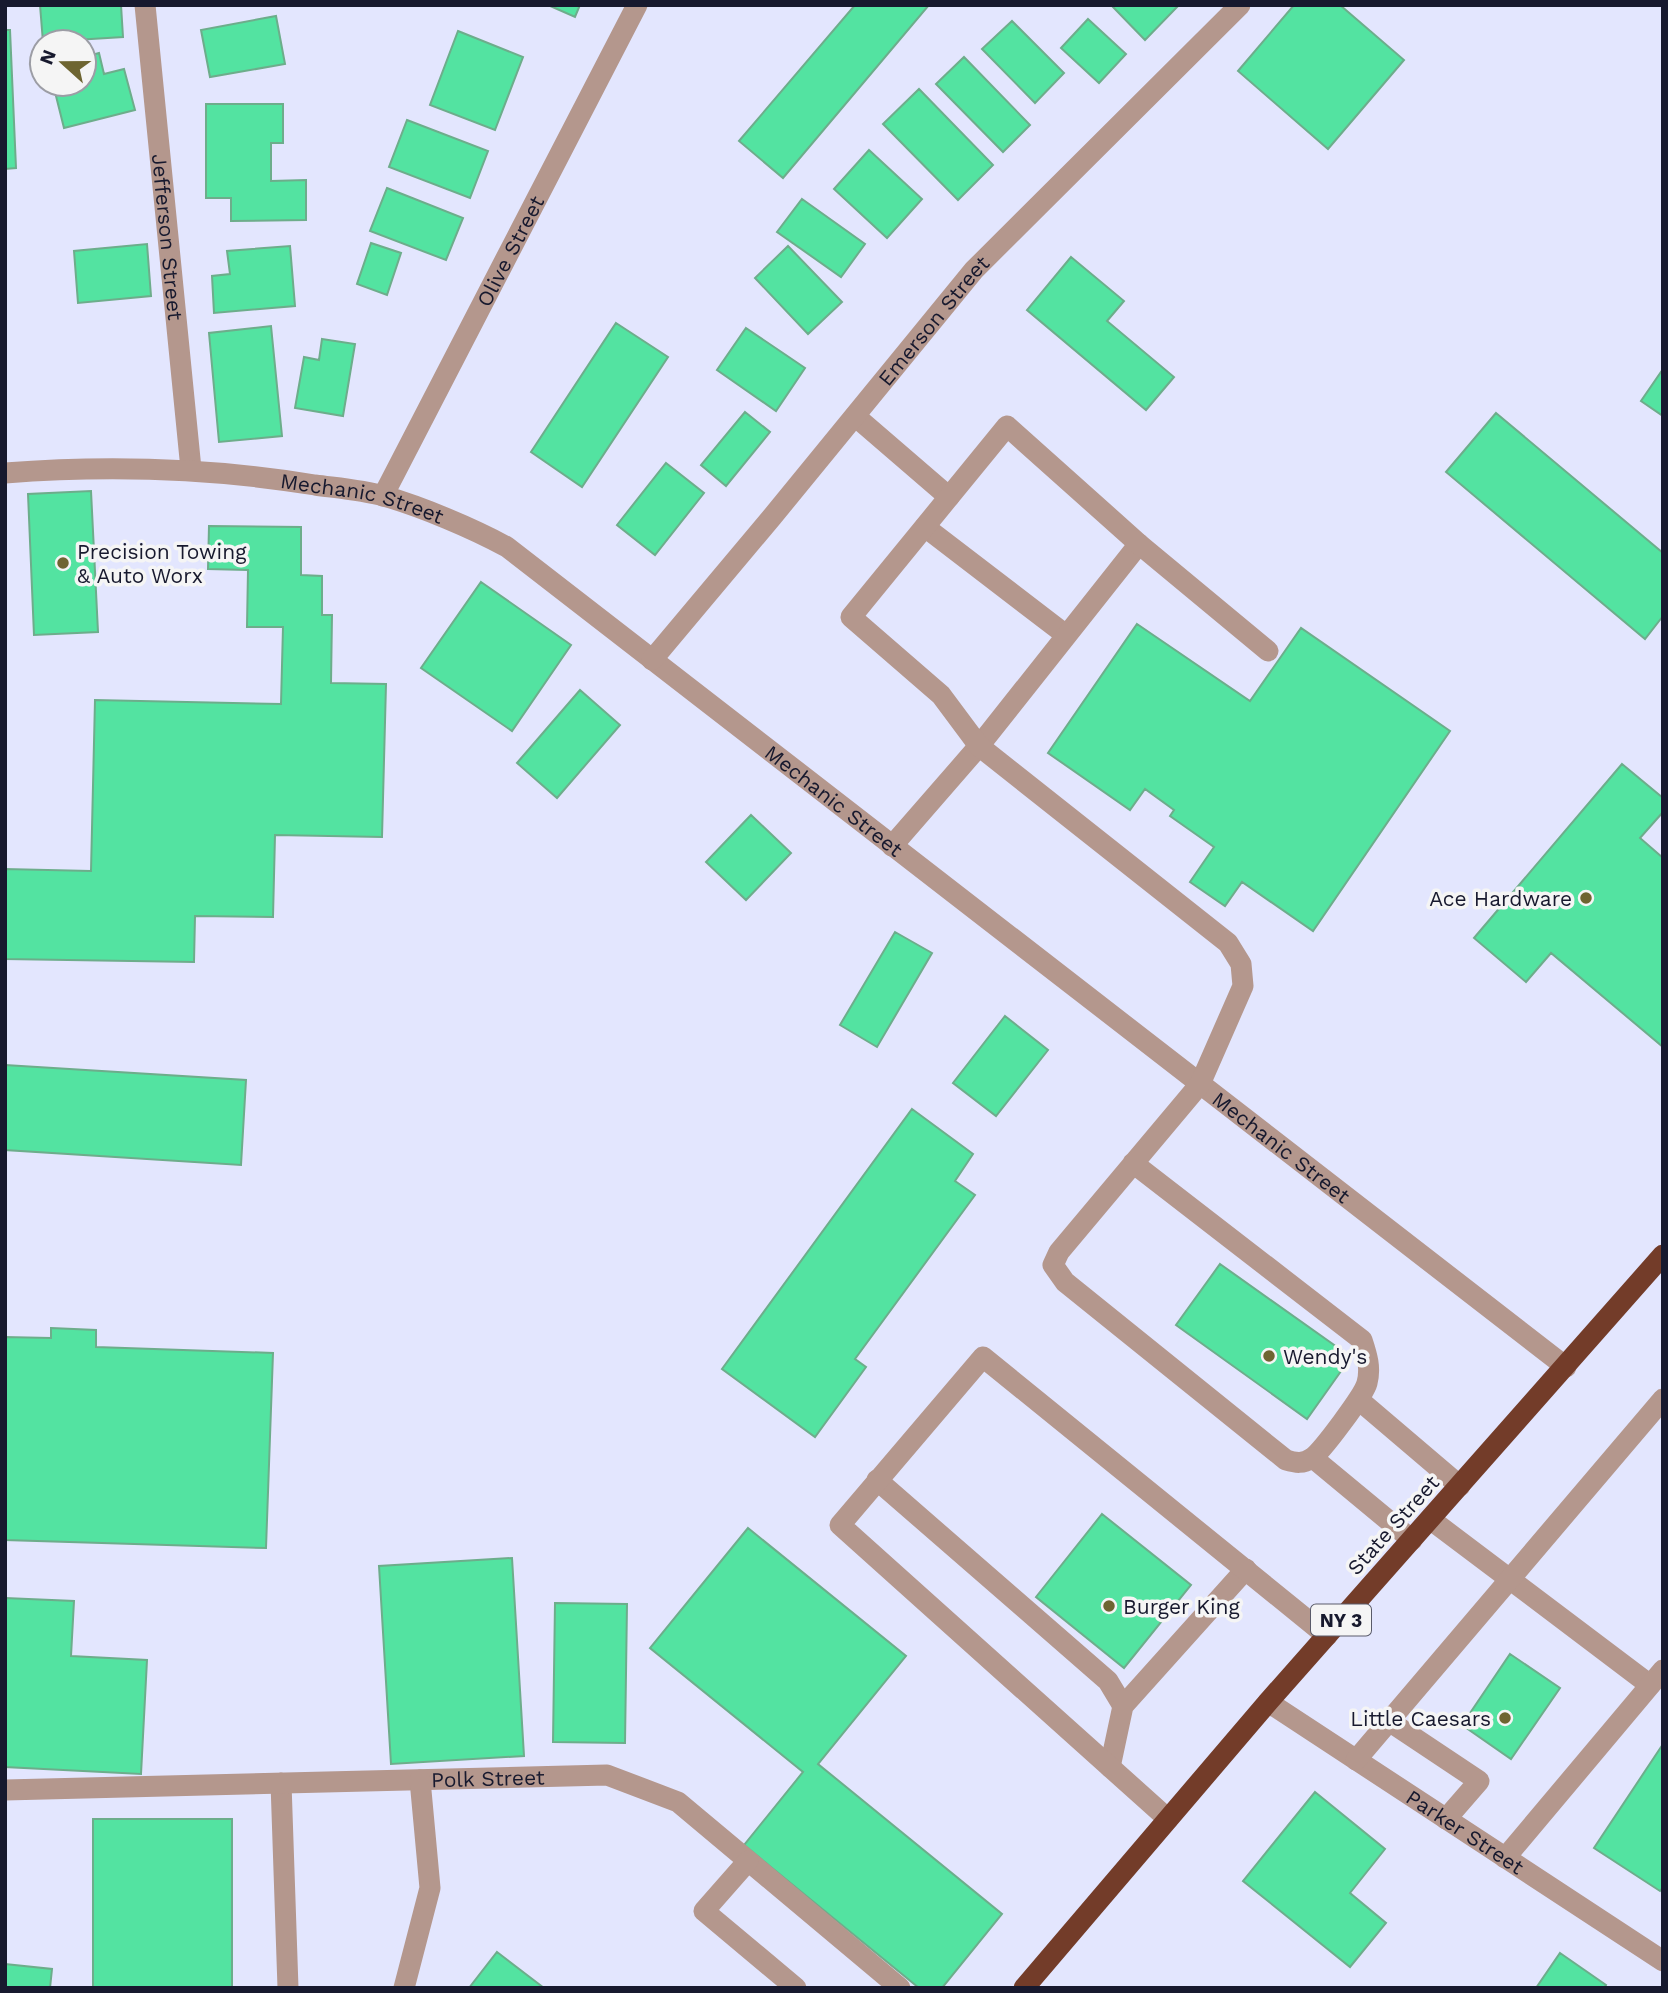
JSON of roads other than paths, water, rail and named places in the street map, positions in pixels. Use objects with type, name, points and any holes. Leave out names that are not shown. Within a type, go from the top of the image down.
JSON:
[{"type":"highway","name":"State Street","points":[[1024,1988],[1268,1702],[1663,1255]]},
{"type":"street","name":"Jefferson Street","points":[[145,5],[191,470]]},
{"type":"street","name":"Olive Street","points":[[383,496],[637,5]]},
{"type":"street","name":"Emerson Street","points":[[652,660],[974,270],[1240,5]]},
{"type":"street","points":[[855,416],[949,496]]},
{"type":"street","points":[[1133,1163],[1363,1340],[1369,1360],[1367,1384],[1359,1400],[1313,1458],[1298,1464],[1286,1460],[1065,1282],[1053,1265],[1059,1252],[1133,1163],[1200,1084],[1243,986],[1241,964],[1228,943],[979,746],[941,695],[851,617],[1007,426],[1139,544],[1268,652]]},
{"type":"street","name":"Mechanic Street","points":[[5,473],[50,469],[191,470],[271,478],[383,496],[480,532],[507,547],[1566,1367]]},
{"type":"street","points":[[925,527],[1066,635]]},
{"type":"street","points":[[892,846],[979,746],[1139,544]]},
{"type":"street","points":[[1168,1819],[839,1525],[983,1357],[1327,1636]]},
{"type":"street","points":[[1356,1760],[1663,1399]]},
{"type":"street","points":[[1359,1400],[1460,1486]]},
{"type":"street","points":[[1313,1458],[1412,1540]]},
{"type":"street","points":[[877,1480],[1108,1681],[1123,1706]]},
{"type":"street","points":[[1430,1519],[1509,1579],[1657,1677],[1505,1857]]},
{"type":"street","points":[[1110,1767],[1123,1706],[1246,1569]]},
{"type":"street","name":"Parker Street","points":[[1268,1702],[1663,1961]]},
{"type":"street","points":[[1389,1721],[1479,1781],[1447,1819]]},
{"type":"street","name":"Polk Street","points":[[5,1790],[607,1775],[678,1802],[900,1988]]},
{"type":"street","points":[[404,1988],[430,1888],[420,1780]]},
{"type":"street","points":[[281,1783],[288,1988]]},
{"type":"street","points":[[748,1861],[704,1911],[796,1988]]},
{"type":"place","name":"Precision Towing & Auto Worx","points":[[63,563]]},
{"type":"place","name":"Ace Hardware","points":[[1586,898]]},
{"type":"place","name":"Wendy's","points":[[1269,1356]]},
{"type":"place","name":"Burger King","points":[[1109,1606]]},
{"type":"place","name":"Little Caesars","points":[[1505,1718]]}]
